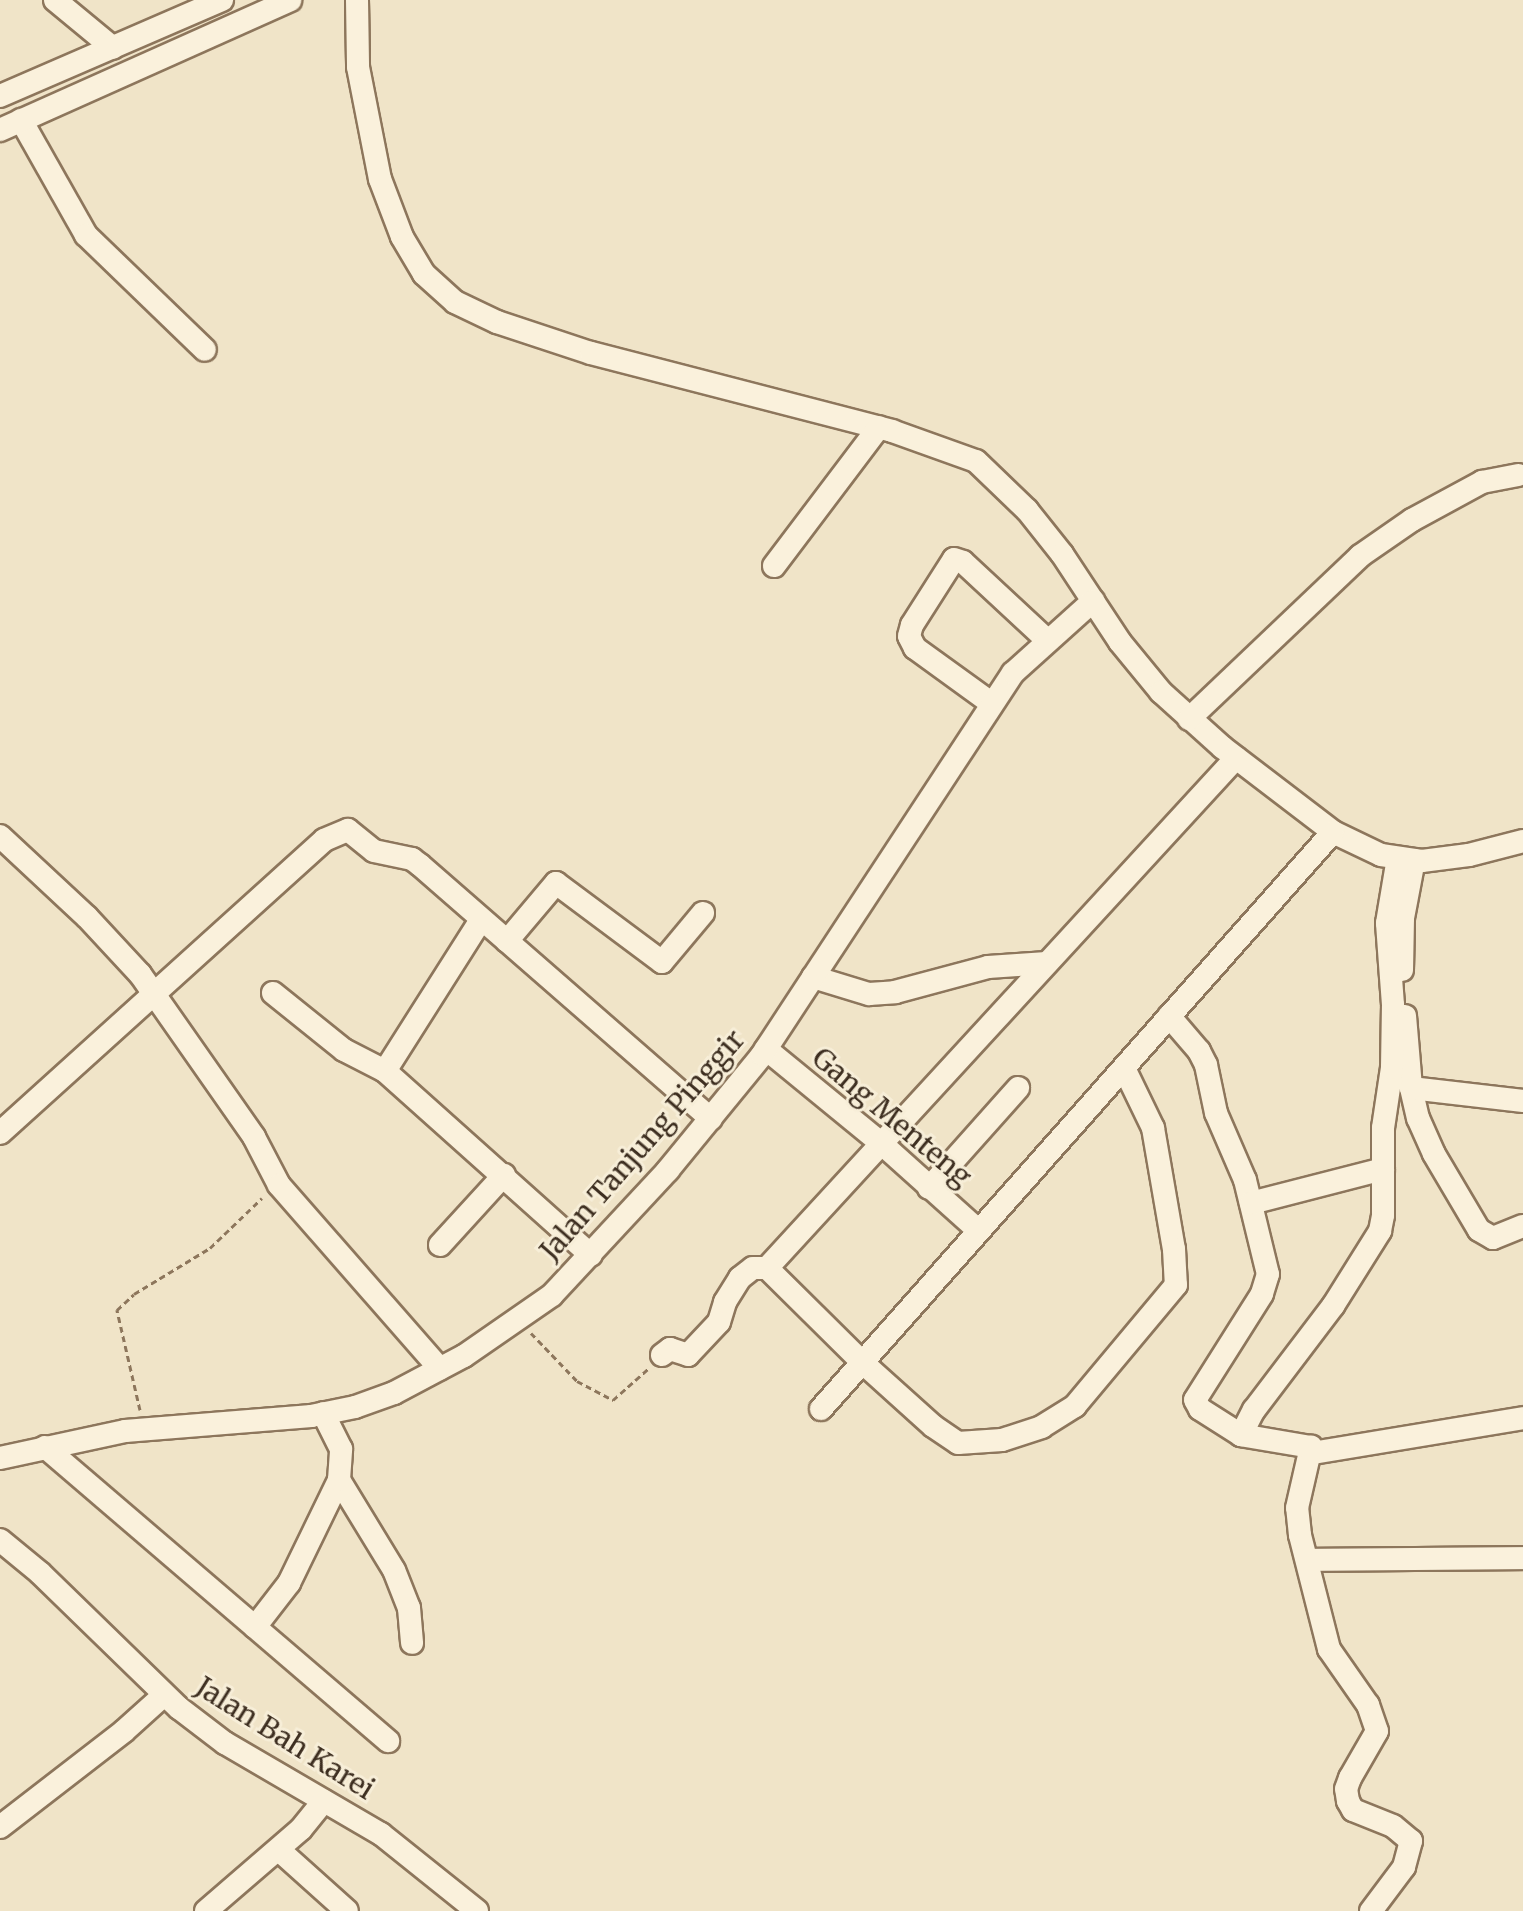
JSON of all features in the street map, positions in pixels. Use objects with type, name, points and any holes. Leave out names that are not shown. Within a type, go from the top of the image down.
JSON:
[{"type":"street","points":[[55,0],[113,48]]},
{"type":"street","points":[[0,96],[222,0]]},
{"type":"street","points":[[0,130],[290,0]]},
{"type":"street","points":[[357,0],[358,67],[380,179],[402,237],[424,274],[455,302],[497,322],[591,353],[879,427],[942,446],[976,461],[1001,481],[1062,554],[1153,682],[1189,719],[1333,832],[1357,847],[1406,859],[1443,860],[1523,841]]},
{"type":"street","points":[[21,120],[86,235],[205,350]]},
{"type":"street","points":[[774,566],[879,427]]},
{"type":"street","points":[[1189,719],[1360,556],[1412,520],[1482,482],[1518,475]]},
{"type":"street","points":[[991,703],[915,648],[909,636],[912,625],[954,559],[963,562],[1047,640]]},
{"type":"street","name":"Jalan Tanjung Pinggir","points":[[0,1458],[146,1429],[323,1413],[394,1393],[440,1369],[552,1295],[711,1119],[766,1049],[1013,673],[1093,601]]},
{"type":"street","points":[[767,1268],[1236,758]]},
{"type":"street","points":[[0,1133],[336,832],[348,830],[374,851],[412,859],[711,1119]]},
{"type":"street","points":[[821,1409],[1333,832]]},
{"type":"street","points":[[0,836],[115,945],[156,994],[254,1137],[279,1185],[440,1369]]},
{"type":"street","points":[[1406,859],[1402,961],[1411,1088],[1418,1118],[1434,1154],[1479,1230],[1493,1238],[1523,1226]]},
{"type":"street","points":[[1241,1435],[1254,1410],[1333,1306],[1380,1231],[1383,1128],[1392,1068],[1393,1005],[1387,923],[1406,859]]},
{"type":"street","points":[[507,941],[556,883],[662,962],[703,913]]},
{"type":"street","points":[[385,1071],[481,920]]},
{"type":"street","points":[[813,977],[869,994],[895,992],[988,967],[1047,963]]},
{"type":"street","points":[[273,993],[344,1050],[385,1071],[591,1255]]},
{"type":"street","points":[[1169,1016],[1199,1051],[1206,1065],[1216,1113],[1251,1203],[1268,1274],[1267,1284],[1195,1400],[1200,1409],[1241,1435],[1278,1444],[1305,1443],[1312,1453]]},
{"type":"street","name":"Gang Menteng","points":[[766,1049],[882,1144],[979,1231]]},
{"type":"street","points":[[662,1355],[670,1349],[688,1355],[719,1322],[725,1302],[740,1278],[753,1268],[767,1268],[863,1363],[933,1426],[965,1446],[1002,1440],[1042,1427],[1075,1406],[1176,1285],[1174,1249],[1153,1128],[1124,1068]]},
{"type":"street","points":[[929,1188],[1018,1088]]},
{"type":"street","points":[[1411,1088],[1523,1101]]},
{"type":"street","points":[[1251,1203],[1383,1169]]},
{"type":"street","points":[[440,1245],[504,1175]]},
{"type":"street","points":[[255,1627],[289,1583],[339,1480],[341,1449],[323,1413]]},
{"type":"street","points":[[1312,1453],[1523,1418]]},
{"type":"street","points":[[45,1447],[388,1741]]},
{"type":"street","points":[[1312,1453],[1297,1508],[1307,1560],[1329,1649],[1375,1719],[1377,1731],[1346,1789],[1348,1801],[1353,1810],[1393,1826],[1411,1841],[1404,1867],[1371,1911]]},
{"type":"street","points":[[339,1480],[394,1570],[409,1608],[412,1643]]},
{"type":"street","name":"Jalan Bah Karei","points":[[0,1540],[40,1573],[164,1695],[225,1743],[381,1834],[477,1911]]},
{"type":"street","points":[[1307,1560],[1523,1558]]},
{"type":"street","points":[[0,1827],[124,1731],[164,1695]]},
{"type":"street","points":[[206,1911],[279,1850],[324,1801]]},
{"type":"street","points":[[279,1850],[347,1911]]},
{"type":"path","points":[[146,1429],[117,1310],[134,1294],[210,1248],[279,1185]]},
{"type":"path","points":[[518,1318],[577,1381],[613,1400],[662,1355]]}]
